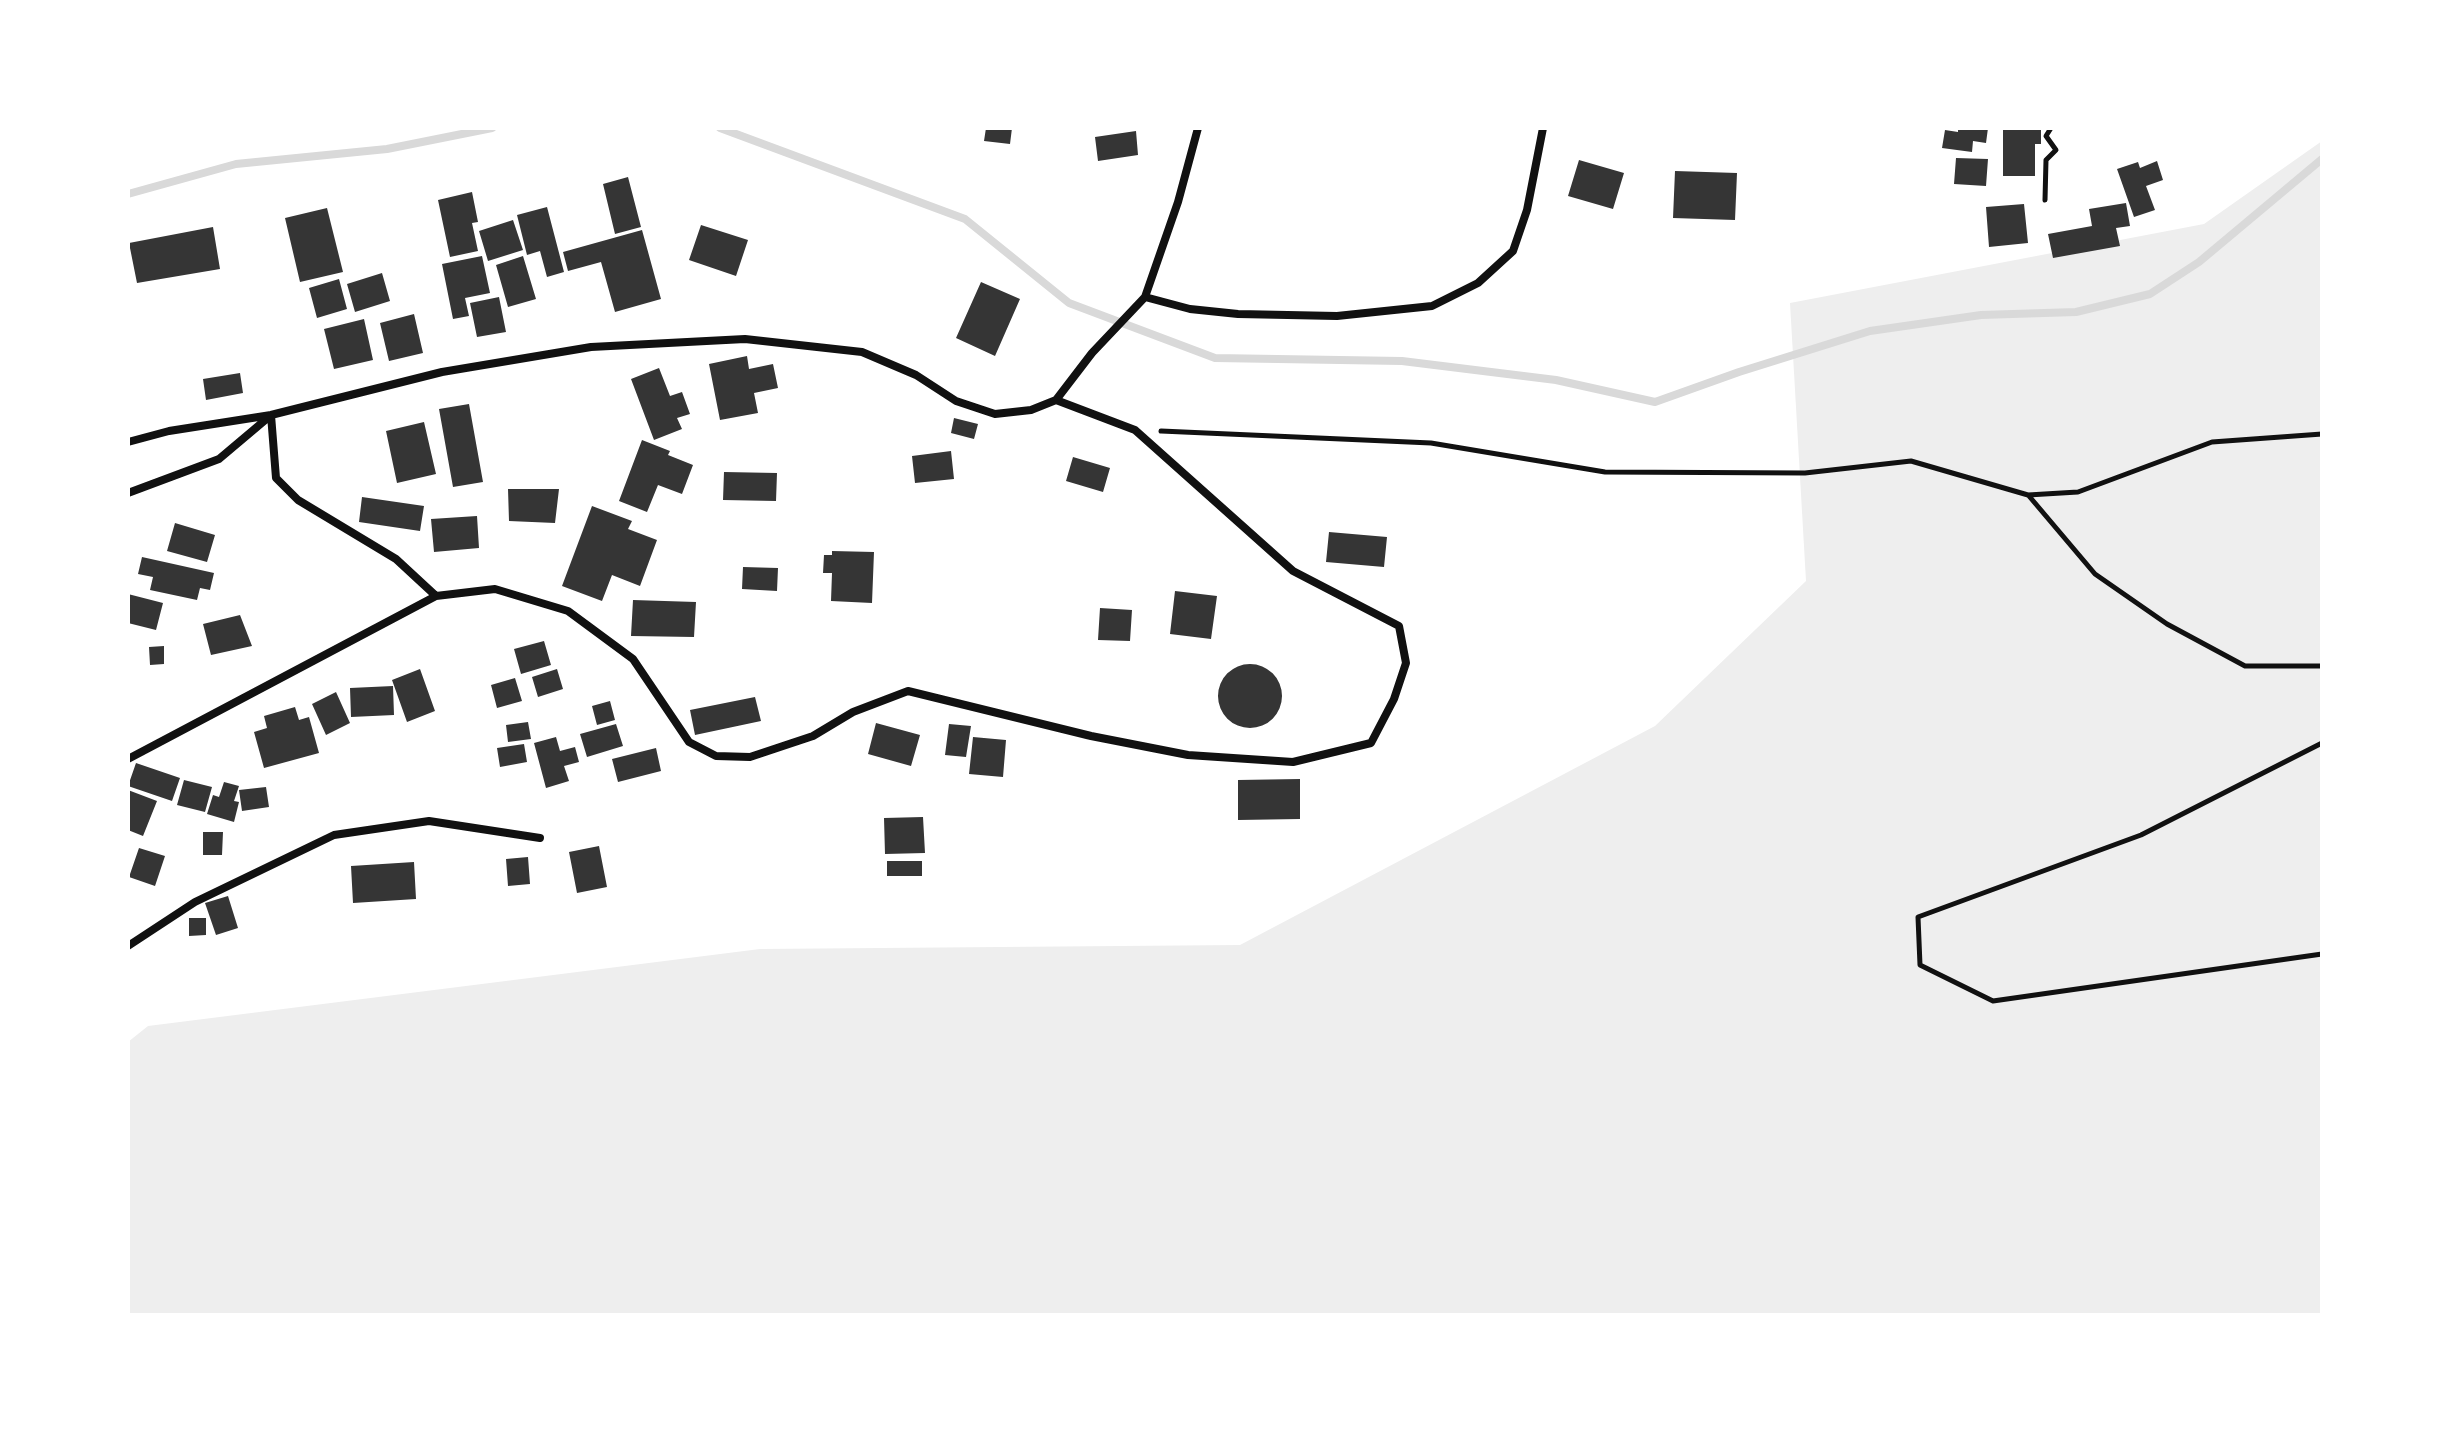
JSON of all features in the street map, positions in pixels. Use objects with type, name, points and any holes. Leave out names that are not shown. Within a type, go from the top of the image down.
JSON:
[{"type":"street","points":[[128,442],[169,431],[271,415],[442,372],[591,347],[745,339],[862,352],[916,375],[956,401],[995,414],[1031,410],[1056,400],[1092,353],[1145,297],[1178,202],[1198,128]]},
{"type":"street","points":[[1145,297],[1190,309],[1238,314],[1337,316],[1432,306],[1478,283],[1513,251],[1527,210],[1543,128]]},
{"type":"street","points":[[128,759],[436,596],[495,589],[568,611],[633,659],[689,742],[716,756],[750,757],[813,736],[853,712],[908,691],[1091,736],[1188,755],[1293,762],[1371,743],[1394,699],[1406,663],[1399,626],[1293,571],[1135,430],[1056,400]]},
{"type":"street","points":[[128,493],[219,459],[271,415]]},
{"type":"street","points":[[271,415],[276,478],[298,500],[396,559],[436,596]]},
{"type":"street","points":[[128,946],[195,902],[334,835],[429,821],[540,838]]},
{"type":"path","points":[[2045,200],[2046,160],[2056,150],[2046,136],[2051,128]]},
{"type":"path","points":[[1135,430],[1431,443],[1605,472],[1805,473],[1911,461],[2028,495],[2078,492],[2212,442],[2322,434]]},
{"type":"path","points":[[2028,495],[2095,574],[2167,624],[2245,666],[2322,666]]},
{"type":"path","points":[[2322,743],[2141,835],[1918,917],[1920,965],[1993,1001],[2322,954]]},
{"type":"shaded area","points":[[2322,141],[2322,1315],[128,1315],[128,1042],[148,1026],[760,949],[1240,945],[1655,726],[1806,581],[1790,303],[2204,224]]},
{"type":"building","points":[[986,128],[1012,128],[1010,144],[984,141]]},
{"type":"building","points":[[1958,128],[1988,128],[1986,143],[1973,141],[1972,152],[1942,148],[1945,130],[1958,132]]},
{"type":"building","points":[[2003,128],[2041,128],[2041,144],[2035,144],[2035,176],[2003,176]]},
{"type":"building","points":[[1136,131],[1138,155],[1098,161],[1095,137]]},
{"type":"building","points":[[1956,158],[1988,159],[1986,186],[1954,184]]},
{"type":"building","points":[[1579,160],[1624,173],[1613,209],[1568,196]]},
{"type":"building","points":[[2157,161],[2163,180],[2146,186],[2155,210],[2134,217],[2117,169],[2138,162],[2140,168]]},
{"type":"building","points":[[1675,171],[1737,173],[1735,220],[1673,218]]},
{"type":"building","points":[[628,177],[641,227],[615,234],[603,184]]},
{"type":"building","points":[[472,192],[478,222],[472,223],[478,251],[450,257],[438,200]]},
{"type":"building","points":[[2126,203],[2130,226],[2116,228],[2120,246],[2053,258],[2048,234],[2092,226],[2089,209]]},
{"type":"building","points":[[2024,204],[2028,243],[1989,247],[1986,207]]},
{"type":"building","points":[[547,207],[564,272],[547,277],[540,251],[527,255],[517,215]]},
{"type":"building","points":[[327,208],[343,272],[300,282],[285,218]]},
{"type":"building","points":[[513,220],[523,250],[488,261],[479,231]]},
{"type":"building","points":[[701,225],[748,240],[736,276],[689,260]]},
{"type":"building","points":[[213,227],[220,269],[137,283],[129,243]]},
{"type":"building","points":[[642,230],[661,299],[615,312],[601,262],[568,271],[563,252]]},
{"type":"building","points":[[482,256],[490,293],[465,298],[469,316],[453,319],[442,264]]},
{"type":"building","points":[[523,256],[536,299],[508,307],[496,265]]},
{"type":"building","points":[[382,273],[390,301],[355,312],[347,284]]},
{"type":"building","points":[[339,279],[347,309],[317,318],[309,288]]},
{"type":"building","points":[[981,282],[1020,299],[995,356],[956,338]]},
{"type":"building","points":[[499,297],[506,332],[477,337],[470,303]]},
{"type":"building","points":[[414,314],[423,353],[389,361],[380,323]]},
{"type":"building","points":[[364,319],[373,360],[334,369],[324,329]]},
{"type":"building","points":[[747,356],[749,369],[773,364],[778,388],[754,393],[758,413],[720,420],[709,364]]},
{"type":"building","points":[[659,368],[670,396],[682,392],[690,414],[677,418],[682,429],[654,440],[631,379]]},
{"type":"building","points":[[240,373],[243,393],[206,400],[203,379]]},
{"type":"building","points":[[469,404],[483,482],[453,487],[439,409]]},
{"type":"building","points":[[954,418],[978,424],[974,439],[951,433]]},
{"type":"building","points":[[424,422],[436,474],[397,483],[386,431]]},
{"type":"building","points":[[642,440],[670,451],[668,455],[693,465],[682,494],[658,485],[647,512],[619,501]]},
{"type":"building","points":[[951,451],[954,479],[915,483],[912,456]]},
{"type":"building","points":[[1073,457],[1110,468],[1103,492],[1066,481]]},
{"type":"building","points":[[724,472],[777,473],[776,501],[723,500]]},
{"type":"building","points":[[508,489],[559,489],[555,523],[509,521]]},
{"type":"building","points":[[362,497],[424,506],[420,531],[359,522]]},
{"type":"building","points":[[592,506],[632,521],[628,529],[657,540],[640,586],[612,575],[602,601],[562,586]]},
{"type":"building","points":[[477,516],[479,548],[434,552],[431,519]]},
{"type":"building","points":[[175,523],[215,535],[207,562],[167,551]]},
{"type":"building","points":[[1329,532],[1387,537],[1384,567],[1326,562]]},
{"type":"building","points":[[832,551],[874,552],[872,603],[831,601],[832,573],[823,573],[824,555],[832,555]]},
{"type":"building","points":[[142,557],[214,573],[210,590],[200,588],[197,600],[150,590],[153,577],[138,574]]},
{"type":"building","points":[[743,567],[778,568],[777,591],[742,589]]},
{"type":"building","points":[[1175,591],[1217,596],[1211,639],[1170,634]]},
{"type":"building","points":[[128,594],[163,603],[156,630],[128,623]]},
{"type":"building","points":[[633,600],[696,602],[694,637],[631,636]]},
{"type":"building","points":[[1100,608],[1132,610],[1130,641],[1098,640]]},
{"type":"building","points":[[240,615],[252,646],[211,655],[203,624]]},
{"type":"building","points":[[544,641],[551,665],[521,674],[514,649]]},
{"type":"building","points":[[164,646],[164,664],[150,665],[149,647]]},
{"type":"building","points":[[1250,664],[1262,666],[1273,673],[1280,684],[1280,708],[1273,719],[1262,726],[1250,728],[1238,726],[1227,719],[1220,708],[1218,696],[1220,684],[1227,673],[1238,666]]},
{"type":"building","points":[[420,669],[435,711],[407,722],[392,680]]},
{"type":"building","points":[[557,669],[563,689],[538,697],[532,677]]},
{"type":"building","points":[[515,678],[522,701],[497,708],[491,685]]},
{"type":"building","points":[[393,686],[394,715],[351,717],[350,688]]},
{"type":"building","points":[[336,692],[350,723],[326,735],[312,704]]},
{"type":"building","points":[[755,697],[761,721],[695,735],[690,710]]},
{"type":"building","points":[[610,701],[615,720],[597,725],[592,706]]},
{"type":"building","points":[[295,707],[299,720],[309,717],[319,753],[264,768],[254,732],[267,728],[264,716]]},
{"type":"building","points":[[528,722],[531,739],[508,742],[506,725]]},
{"type":"building","points":[[876,723],[920,735],[911,766],[868,754]]},
{"type":"building","points":[[616,724],[623,746],[587,757],[580,734]]},
{"type":"building","points":[[949,724],[971,726],[966,757],[945,755]]},
{"type":"building","points":[[556,737],[560,751],[575,747],[579,762],[564,766],[569,781],[546,788],[534,743]]},
{"type":"building","points":[[973,737],[1006,740],[1003,777],[969,774]]},
{"type":"building","points":[[524,744],[527,762],[500,767],[497,748]]},
{"type":"building","points":[[656,748],[661,771],[618,782],[612,759]]},
{"type":"building","points":[[136,763],[180,778],[172,801],[128,786]]},
{"type":"building","points":[[1300,779],[1300,819],[1238,820],[1238,780]]},
{"type":"building","points":[[184,780],[212,787],[205,812],[177,805]]},
{"type":"building","points":[[224,782],[239,786],[234,801],[239,802],[234,822],[207,814],[213,795],[219,797]]},
{"type":"building","points":[[266,787],[269,807],[242,811],[239,790]]},
{"type":"building","points":[[128,790],[157,801],[143,836],[128,830]]},
{"type":"building","points":[[923,817],[925,853],[885,854],[884,818]]},
{"type":"building","points":[[203,832],[223,832],[222,855],[203,855]]},
{"type":"building","points":[[599,846],[607,887],[577,893],[569,852]]},
{"type":"building","points":[[139,848],[165,856],[155,886],[129,877]]},
{"type":"building","points":[[528,857],[530,884],[508,886],[506,859]]},
{"type":"building","points":[[887,861],[922,861],[922,876],[887,876]]},
{"type":"building","points":[[414,862],[416,899],[353,903],[351,866]]},
{"type":"building","points":[[228,896],[238,928],[216,935],[205,903]]},
{"type":"building","points":[[189,918],[206,918],[206,935],[189,936]]},
{"type":"waterway","points":[[128,194],[236,164],[387,149],[492,128]]},
{"type":"waterway","points":[[720,128],[965,219],[1069,303],[1215,358],[1402,361],[1556,380],[1655,402],[1870,331],[1981,315],[2076,312],[2150,294],[2199,262],[2322,159]]}]
